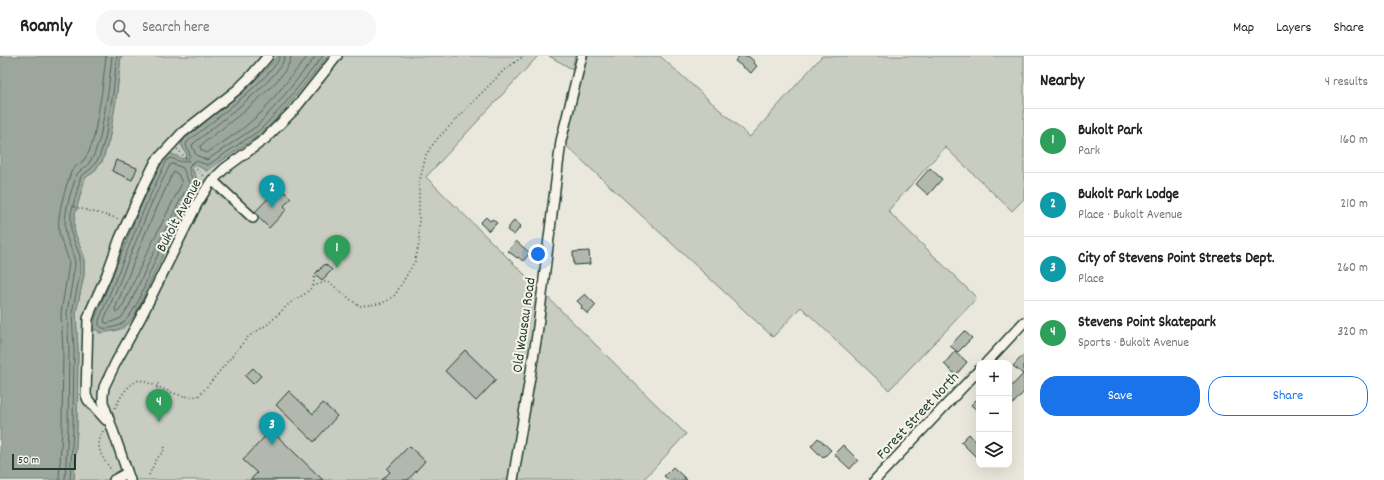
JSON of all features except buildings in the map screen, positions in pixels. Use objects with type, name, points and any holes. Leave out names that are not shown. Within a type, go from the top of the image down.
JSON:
[{"type":"street","name":"Bukolt Avenue","points":[[108,426],[88,400],[86,395],[88,319],[127,221],[156,161],[163,152],[182,133],[238,89],[268,56]]},
{"type":"street","name":"Bukolt Avenue","points":[[129,476],[108,426],[102,395],[104,387],[116,362],[141,317],[197,204],[211,181],[224,169],[265,139],[294,110],[337,56]]},
{"type":"street","name":"Old Wausau Road","points":[[513,480],[537,334],[561,141],[582,56]]},
{"type":"street","points":[[211,181],[253,218]]},
{"type":"street","points":[[989,360],[1024,322]]},
{"type":"street","name":"Forest Street North","points":[[875,480],[976,373]]},
{"type":"street","points":[[114,477],[129,476]]},
{"type":"path","points":[[112,412],[122,394],[128,387],[139,380],[158,385],[182,395],[192,397],[200,395],[248,338],[267,325],[313,286],[325,282],[334,284],[359,306],[378,304],[387,301],[395,295],[415,261],[418,244],[419,184],[426,155],[437,139],[504,70],[524,56]]},
{"type":"path","points":[[185,157],[211,181]]},
{"type":"path","points":[[74,207],[127,221]]},
{"type":"path","points":[[313,286],[315,274],[325,264]]},
{"type":"path","points":[[153,408],[158,385]]},
{"type":"path","points":[[108,426],[102,433],[99,442],[100,452],[114,477]]},
{"type":"path","points":[[149,475],[156,460],[165,449],[164,444]]},
{"type":"shaded area","points":[[121,56],[278,56],[245,90],[184,139],[181,144],[187,155],[183,159],[164,158],[143,201],[95,319],[98,330],[113,331],[124,328],[132,319],[145,295],[173,232],[199,183],[192,168],[196,164],[207,171],[262,133],[285,109],[328,56],[538,56],[426,177],[686,434],[643,480],[74,480],[77,428],[78,350],[76,313],[84,275],[84,256],[74,227],[75,214],[85,178],[94,172],[102,162],[109,140],[117,93]]},
{"type":"shaded area","points":[[549,56],[575,56],[572,69]]},
{"type":"shaded area","points":[[586,56],[660,56],[750,137],[822,56],[1024,56],[1024,199],[1012,211],[945,147],[888,211],[977,298],[889,390],[801,307],[773,337],[561,141]]},
{"type":"water","points":[[0,56],[121,56],[116,101],[109,140],[102,162],[94,172],[85,178],[75,214],[74,227],[84,256],[84,275],[76,313],[78,350],[77,428],[74,480],[0,480]]},
{"type":"water","points":[[278,56],[328,56],[285,109],[262,133],[207,171],[196,165],[192,169],[199,183],[133,318],[126,325],[114,331],[99,333],[98,330],[92,330],[92,327],[95,324],[95,319],[143,201],[164,158],[170,153],[183,159],[187,155],[181,144],[184,139],[245,90]]},
{"type":"place","name":"Bukolt Park Lodge","points":[[272,208]]},
{"type":"place","name":"Bukolt Park","points":[[337,268]]},
{"type":"place","name":"Stevens Point Skatepark","points":[[159,422]]},
{"type":"place","name":"City of Stevens Point Streets Dept.","points":[[272,445]]}]
